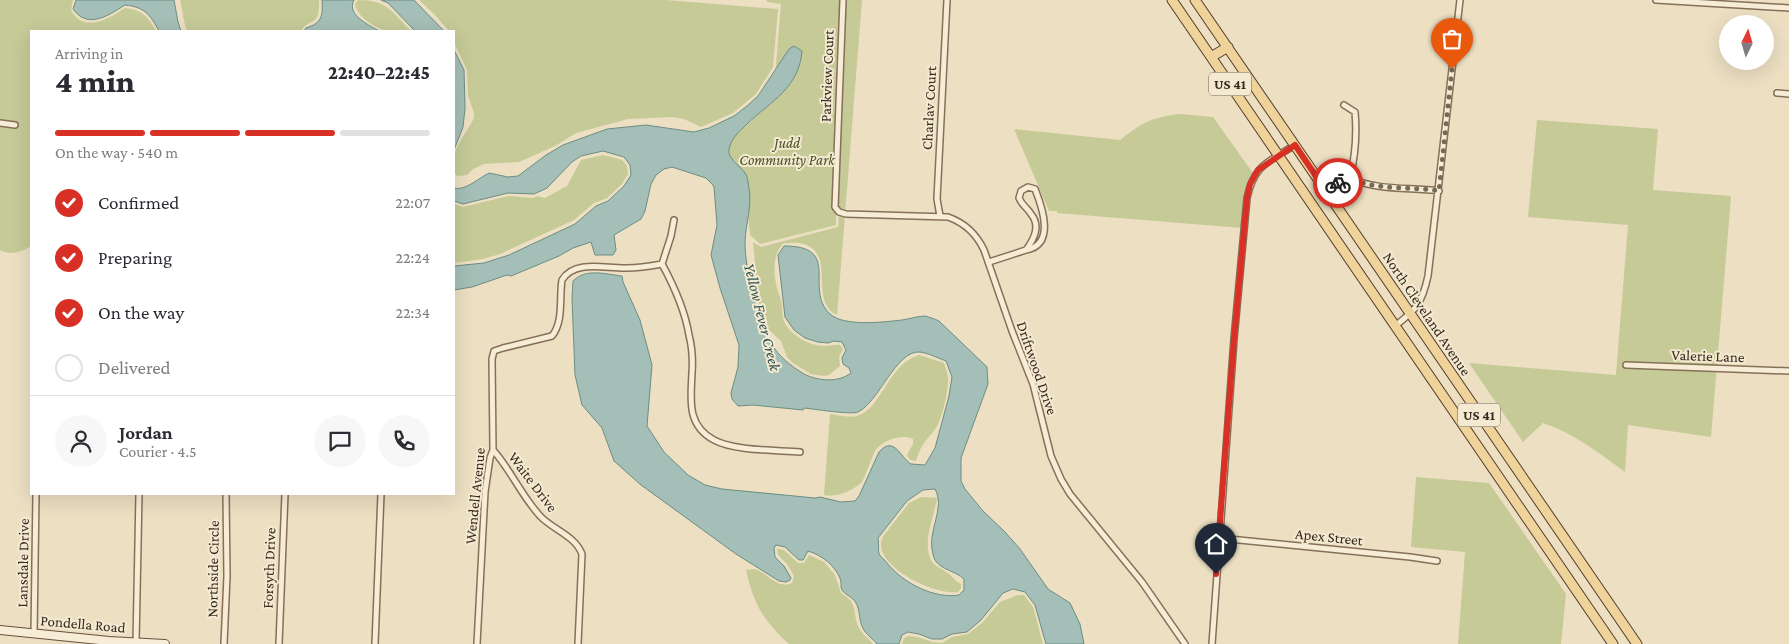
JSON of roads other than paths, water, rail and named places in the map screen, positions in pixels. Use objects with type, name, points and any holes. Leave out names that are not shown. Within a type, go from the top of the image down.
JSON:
[{"type":"main road","name":"US 41","points":[[1172,0],[1614,644]]},
{"type":"main road","name":"North Cleveland Avenue","points":[[1195,0],[1637,644]]},
{"type":"main road","points":[[1212,57],[1228,47]]},
{"type":"main road","name":"Pondella Road","points":[[0,630],[164,644]]},
{"type":"street","name":"Parkview Court","points":[[839,212],[835,207],[834,199],[843,0]]},
{"type":"street","name":"Charlav Court","points":[[940,216],[936,199],[947,0]]},
{"type":"street","points":[[1395,326],[1410,314],[1424,295],[1428,276],[1460,0]]},
{"type":"street","points":[[1656,0],[1789,8]]},
{"type":"street","points":[[1777,93],[1789,94]]},
{"type":"street","points":[[1344,105],[1355,112],[1356,120],[1353,165],[1350,178]]},
{"type":"street","points":[[0,123],[15,125]]},
{"type":"street","points":[[1212,644],[1234,339],[1247,198],[1250,184],[1258,170],[1295,145]]},
{"type":"street","points":[[1350,178],[1357,182],[1393,188],[1439,191]]},
{"type":"street","points":[[1326,191],[1350,178]]},
{"type":"street","points":[[989,262],[1037,247],[1042,241],[1045,227],[1042,214],[1035,189],[1028,187],[1021,191],[1019,198],[1022,206],[1034,217],[1036,230],[1034,238],[1026,250]]},
{"type":"street","name":"Driftwood Drive","points":[[839,212],[856,215],[940,216],[961,222],[974,232],[982,244],[989,262],[1012,331],[1033,384],[1049,449],[1061,480],[1070,494],[1158,603],[1185,644]]},
{"type":"street","points":[[1034,217],[1042,214]]},
{"type":"street","points":[[674,220],[662,264],[684,316],[690,336],[692,356],[691,408],[696,423],[701,430],[714,440],[728,445],[800,452]]},
{"type":"street","name":"Wendell Avenue","points":[[477,644],[483,516],[490,458],[493,450],[492,358],[494,352],[552,336],[557,330],[559,322],[562,280],[569,272],[587,267],[626,268],[662,264]]},
{"type":"street","name":"Valerie Lane","points":[[1626,366],[1789,371]]},
{"type":"street","name":"Waite Drive","points":[[493,450],[502,460],[520,490],[537,512],[548,524],[579,546],[582,554],[578,644]]},
{"type":"street","name":"Lansdale Drive","points":[[34,634],[36,495]]},
{"type":"street","points":[[136,643],[139,495]]},
{"type":"street","name":"Northside Circle","points":[[224,644],[227,576],[226,495]]},
{"type":"street","name":"Forsyth Drive","points":[[279,644],[284,495]]},
{"type":"street","points":[[375,644],[381,495]]},
{"type":"street","name":"Apex Street","points":[[1219,538],[1437,561]]},
{"type":"water","points":[[76,0],[174,0],[181,30],[158,30],[146,12],[125,5],[99,19],[92,20],[85,19],[73,9]]},
{"type":"water","points":[[322,0],[354,0],[352,5],[356,15],[377,30],[305,30],[318,21],[322,15]]},
{"type":"water","points":[[381,0],[414,0],[443,30],[414,30],[388,3]]},
{"type":"water","points":[[794,46],[802,51],[796,75],[790,84],[736,135],[729,149],[730,156],[743,170],[748,180],[750,201],[745,241],[747,265],[756,308],[774,348],[790,364],[804,374],[815,378],[834,380],[851,373],[849,368],[843,364],[842,358],[846,350],[842,342],[818,342],[805,338],[794,330],[785,317],[778,255],[784,246],[802,248],[812,253],[817,261],[823,304],[830,314],[836,318],[865,323],[925,316],[939,321],[987,367],[988,384],[961,458],[961,481],[965,489],[983,511],[1020,549],[1048,589],[1070,603],[1080,624],[1084,644],[1046,644],[1035,605],[1025,592],[1013,589],[1003,593],[981,620],[967,632],[952,634],[942,639],[932,639],[908,632],[902,635],[899,644],[877,644],[863,629],[855,601],[842,590],[838,574],[823,558],[808,551],[803,560],[799,560],[785,547],[776,545],[774,548],[775,557],[784,566],[791,578],[786,582],[779,581],[736,554],[641,485],[614,461],[602,428],[582,405],[575,375],[573,281],[589,273],[622,276],[640,320],[652,365],[647,426],[664,452],[688,475],[705,485],[722,489],[820,497],[841,502],[855,501],[879,452],[884,447],[893,446],[911,464],[925,465],[935,448],[949,396],[952,377],[946,361],[930,354],[920,352],[911,354],[903,359],[866,406],[854,413],[804,408],[803,410],[753,405],[738,406],[732,399],[731,393],[738,367],[739,345],[711,255],[717,225],[714,187],[706,178],[672,167],[664,169],[656,175],[651,184],[645,211],[641,219],[614,235],[616,250],[613,255],[595,255],[591,242],[573,248],[559,256],[511,276],[507,275],[472,287],[455,290],[455,266],[484,263],[509,255],[575,224],[596,206],[608,201],[624,186],[631,175],[630,165],[624,157],[603,151],[581,156],[572,162],[547,188],[534,194],[508,193],[463,204],[455,201],[455,188],[463,188],[489,173],[508,177],[518,176],[563,145],[607,129],[646,125],[694,132],[709,128],[734,116],[758,96],[789,49]],"holes":[[[935,489],[938,503],[932,541],[933,555],[941,566],[964,579],[964,590],[959,595],[949,596],[929,592],[910,583],[901,577],[879,554],[878,538],[907,501],[923,490]]]},
{"type":"water","points":[[455,52],[464,70],[465,108],[463,127],[455,147]]},
{"type":"park label","name":"Judd Community Park","points":[[787,152]]},
{"type":"water label","name":"Yellow Fever Creek","points":[[763,317]]}]
